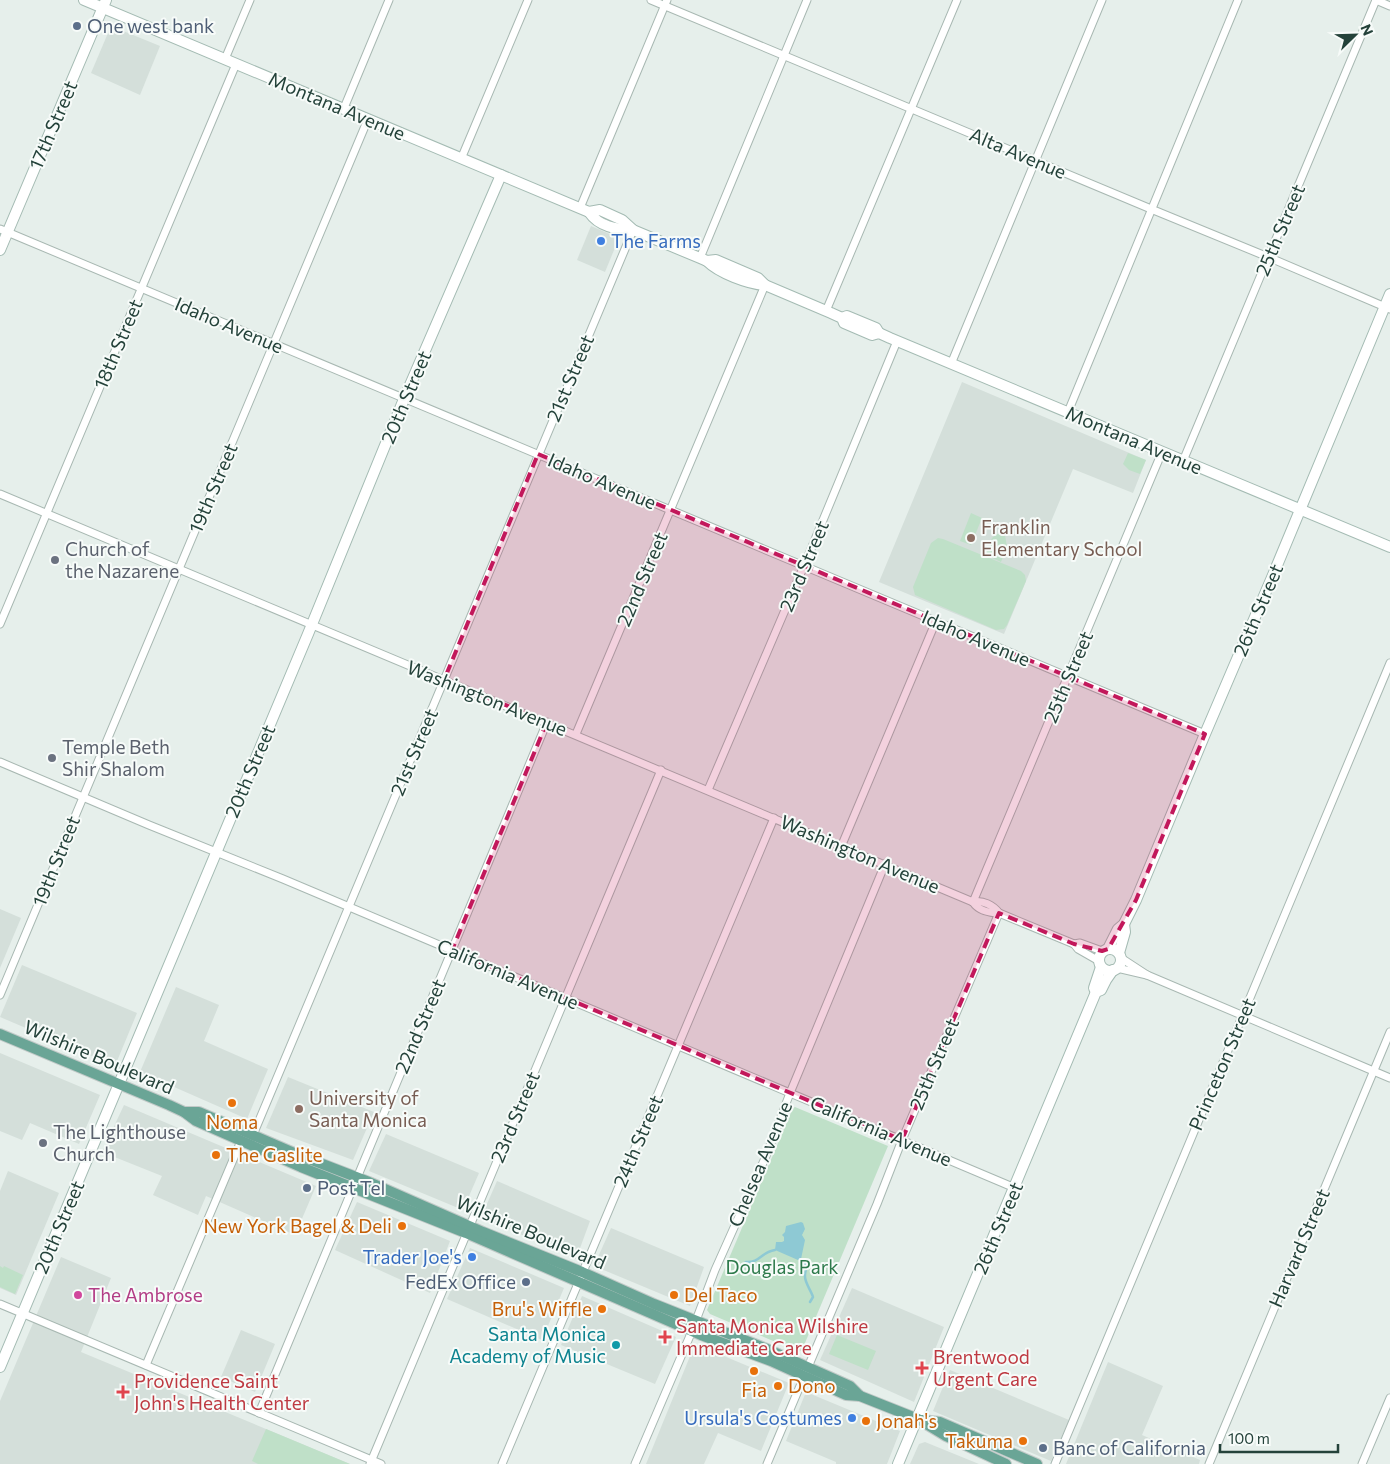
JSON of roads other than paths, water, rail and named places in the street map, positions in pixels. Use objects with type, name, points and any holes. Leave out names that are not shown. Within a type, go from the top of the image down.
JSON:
[{"type":"main road","name":"Wilshire Boulevard","points":[[0,1034],[184,1112],[196,1121],[300,1167],[355,1182]]},
{"type":"main road","name":"Wilshire Boulevard","points":[[184,1112],[199,1112],[355,1182],[806,1372],[846,1395],[860,1396],[918,1419],[946,1436],[1006,1464]]},
{"type":"main road","points":[[236,1139],[237,1134],[248,1138],[253,1135]]},
{"type":"main road","name":"Wilshire Boulevard","points":[[918,1419],[940,1422],[1037,1464]]},
{"type":"street","name":"Montana Avenue","points":[[84,0],[104,4],[236,64],[585,210],[600,210],[622,220],[632,230],[704,259],[716,260],[758,278],[765,285],[842,318],[844,323],[872,335],[878,333],[1390,548]]},
{"type":"street","points":[[225,59],[250,0]]},
{"type":"street","points":[[344,108],[389,0]]},
{"type":"street","points":[[462,159],[528,0]]},
{"type":"street","name":"Alta Avenue","points":[[651,0],[666,3],[784,55],[1268,256],[1387,308]]},
{"type":"street","points":[[704,259],[807,0]]},
{"type":"street","points":[[826,311],[957,0]]},
{"type":"street","points":[[951,364],[1102,0]]},
{"type":"street","points":[[1068,412],[1238,0]]},
{"type":"street","points":[[1376,0],[1390,6]]},
{"type":"street","name":"25th Street","points":[[1184,461],[1376,0]]},
{"type":"street","points":[[585,210],[666,3]]},
{"type":"street","name":"17th Street","points":[[0,250],[4,230],[104,4]]},
{"type":"street","name":"18th Street","points":[[0,624],[236,64]]},
{"type":"street","name":"19th Street","points":[[0,995],[368,119]]},
{"type":"street","name":"20th Street","points":[[0,1367],[312,625],[404,399],[501,175]]},
{"type":"street","name":"Idaho Avenue","points":[[4,230],[1205,734]]},
{"type":"street","name":"21st Street","points":[[253,1135],[632,230]]},
{"type":"street","name":"22nd Street","points":[[576,734],[765,285]]},
{"type":"street","name":"26th Street","points":[[898,1464],[1096,992],[1094,988],[1102,957],[1118,929],[1124,924],[1136,900],[1387,308],[1390,294]]},
{"type":"street","name":"23rd Street","points":[[708,790],[804,566],[897,341]]},
{"type":"street","name":"25th Street","points":[[973,902],[1162,452]]},
{"type":"street","name":"Washington Avenue","points":[[0,494],[885,864],[973,902],[976,907],[991,913],[999,913],[1074,944],[1080,943],[1102,957]]},
{"type":"street","points":[[841,847],[936,621]]},
{"type":"street","name":"Princeton Street","points":[[1055,1464],[1390,663]]},
{"type":"street","name":"22nd Street","points":[[259,1413],[547,722]]},
{"type":"street","name":"California Avenue","points":[[0,762],[452,950],[1015,1188]]},
{"type":"street","name":"23rd Street","points":[[370,1462],[660,770]]},
{"type":"street","name":"24th Street","points":[[502,1464],[774,818]]},
{"type":"street","name":"Chelsea Avenue","points":[[635,1464],[766,1156],[790,1093],[885,864]]},
{"type":"street","name":"25th Street","points":[[767,1464],[999,913]]},
{"type":"street","name":"26th Street","points":[[1120,955],[1125,932],[1124,924]]},
{"type":"street","points":[[1147,975],[1112,949],[1102,957],[1106,970],[1115,969],[1147,975],[1390,1078]]},
{"type":"street","points":[[1115,969],[1120,963],[1120,955]]},
{"type":"street","name":"26th Street","points":[[1096,992],[1102,990],[1106,980],[1115,969]]},
{"type":"street","name":"Harvard Street","points":[[1209,1464],[1390,1032]]},
{"type":"street","points":[[146,1365],[236,1139]]},
{"type":"street","points":[[0,1304],[370,1462],[381,1464]]},
{"type":"street","points":[[1362,1464],[1390,1398]]},
{"type":"water","points":[[801,1222],[805,1229],[802,1235],[805,1240],[801,1259],[798,1260],[775,1250],[776,1242],[784,1241],[782,1235],[785,1232],[786,1226]]},
{"type":"waterway","points":[[741,1267],[746,1262],[754,1261],[775,1250]]},
{"type":"waterway","points":[[801,1259],[807,1266],[805,1278],[813,1297],[810,1302]]},
{"type":"place","name":"One west bank","points":[[77,26]]},
{"type":"place","name":"The Farms","points":[[601,241]]},
{"type":"place","name":"Franklin Elementary School","points":[[971,538]]},
{"type":"place","name":"Church of the Nazarene","points":[[55,560]]},
{"type":"place","name":"Temple Beth Shir Shalom","points":[[52,758]]},
{"type":"place","name":"Noma","points":[[232,1103]]},
{"type":"place","name":"University of Santa Monica","points":[[299,1109]]},
{"type":"place","name":"The Lighthouse Church","points":[[43,1143]]},
{"type":"place","name":"The Gaslite","points":[[216,1155]]},
{"type":"place","name":"Post Tel","points":[[307,1188]]},
{"type":"place","name":"New York Bagel & Deli","points":[[402,1226]]},
{"type":"place","name":"Trader Joe's","points":[[472,1257]]},
{"type":"place","name":"FedEx Office","points":[[526,1282]]},
{"type":"place","name":"The Ambrose","points":[[78,1295]]},
{"type":"place","name":"Del Taco","points":[[674,1295]]},
{"type":"place","name":"Bru's Wiffle","points":[[602,1309]]},
{"type":"place","name":"Santa Monica Wilshire Immediate Care","points":[[665,1337]]},
{"type":"place","name":"Santa Monica Academy of Music","points":[[616,1345]]},
{"type":"place","name":"Brentwood Urgent Care","points":[[922,1368]]},
{"type":"place","name":"Fia","points":[[754,1371]]},
{"type":"place","name":"Dono","points":[[778,1386]]},
{"type":"place","name":"Providence Saint John's Health Center","points":[[123,1392]]},
{"type":"place","name":"Ursula's Costumes","points":[[852,1418]]},
{"type":"place","name":"Jonah's","points":[[866,1421]]},
{"type":"place","name":"Takuma","points":[[1023,1441]]},
{"type":"place","name":"Banc of California","points":[[1043,1448]]},
{"type":"park label","name":"Douglas Park","points":[[782,1267]]}]
